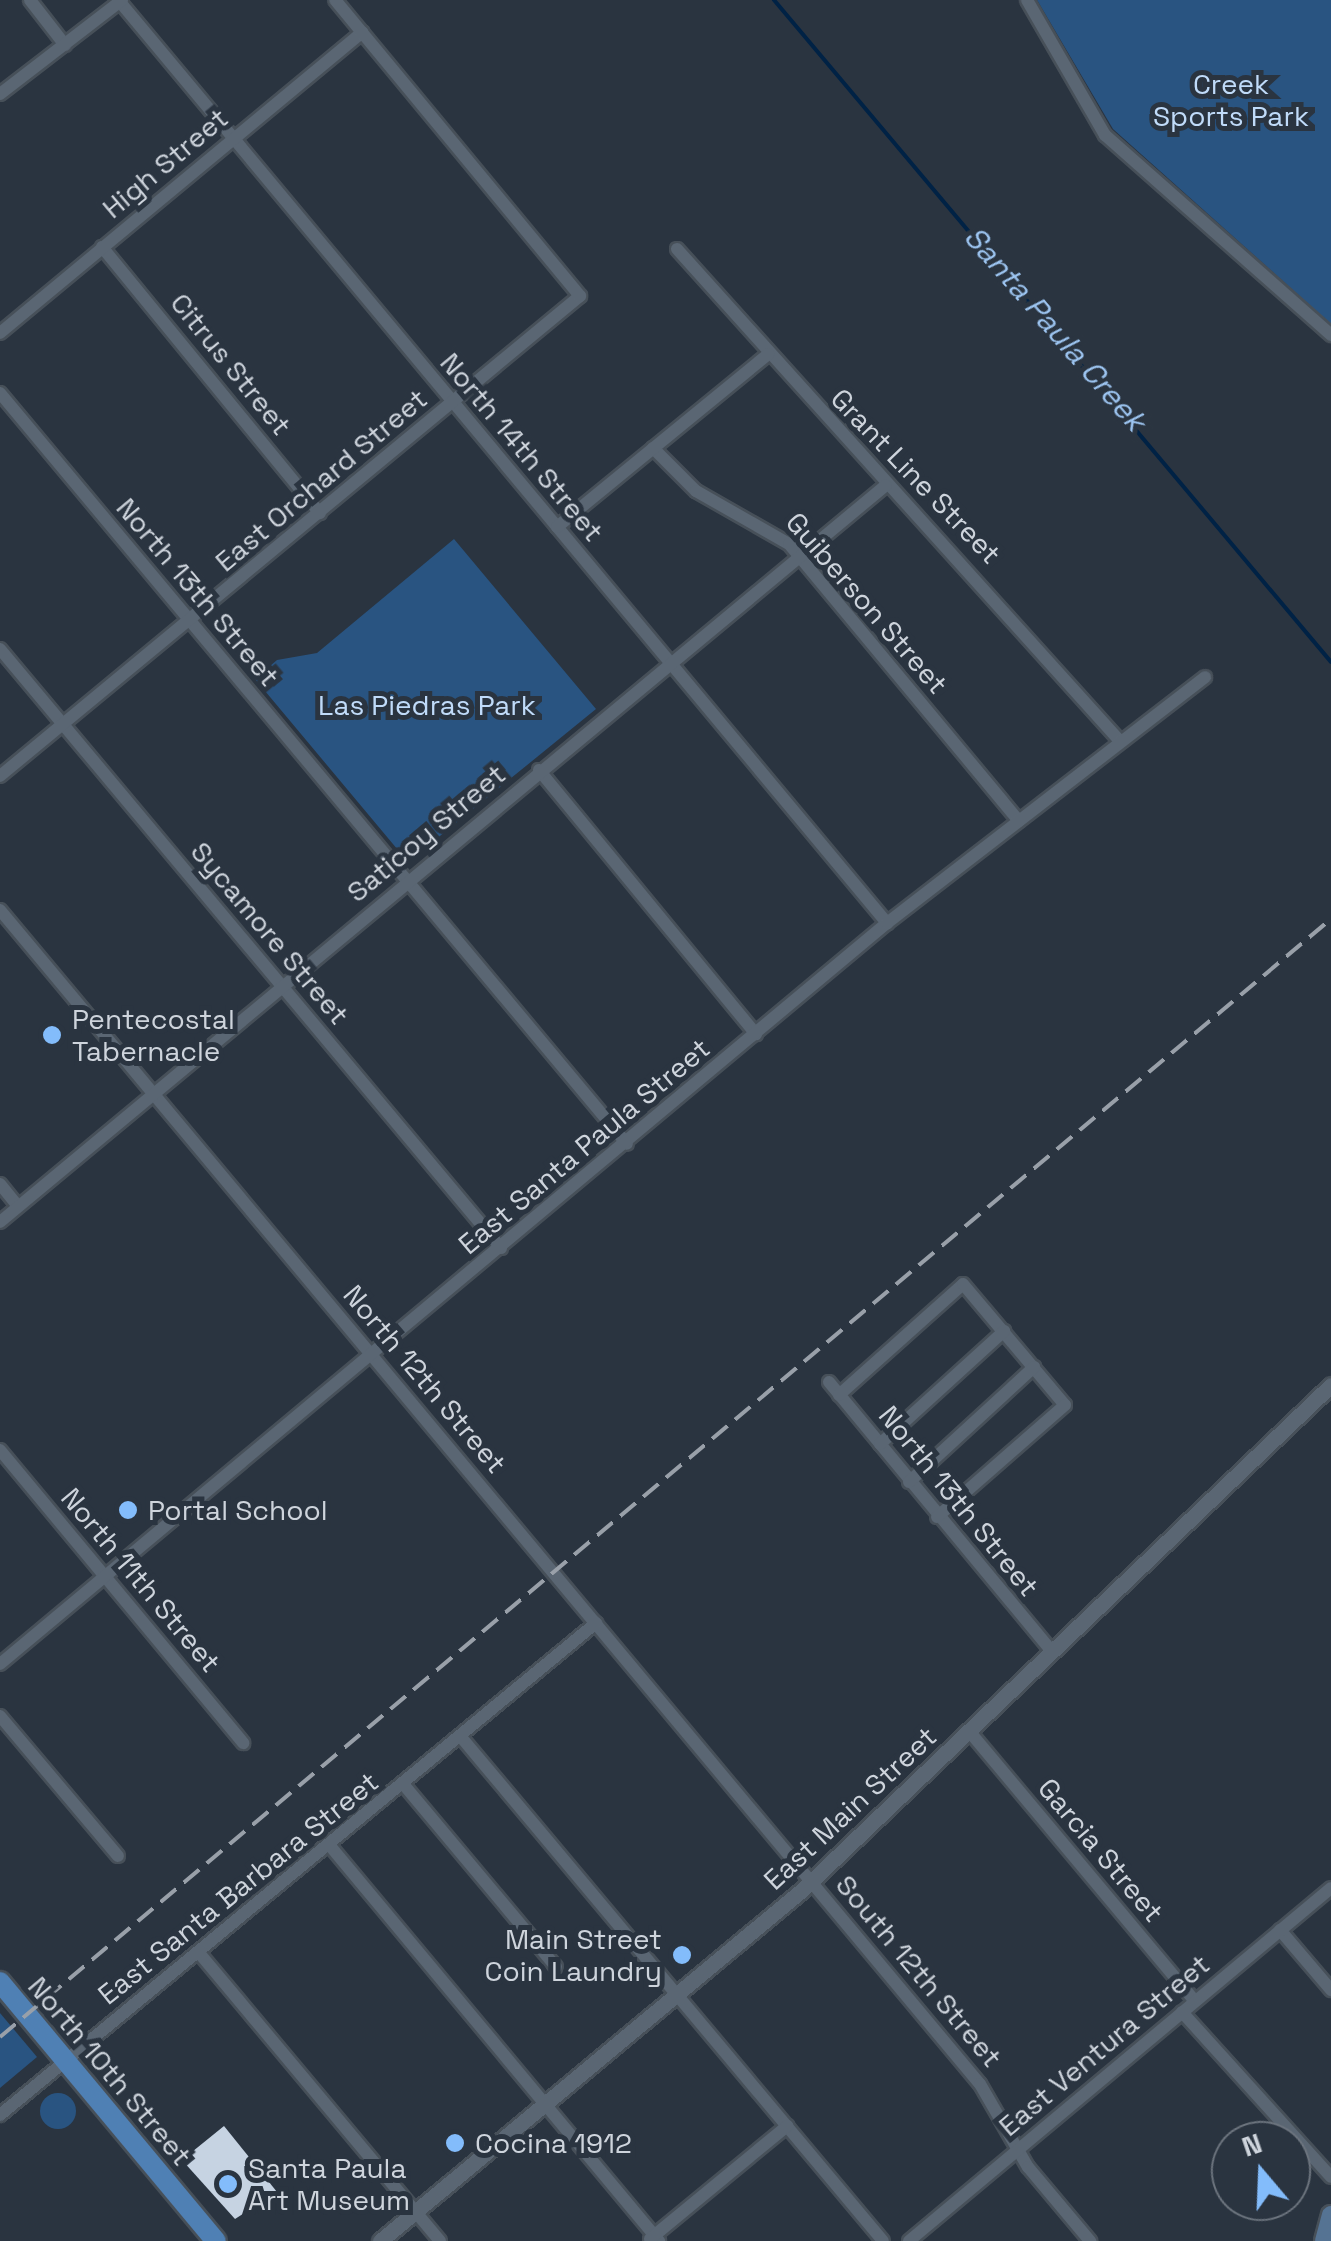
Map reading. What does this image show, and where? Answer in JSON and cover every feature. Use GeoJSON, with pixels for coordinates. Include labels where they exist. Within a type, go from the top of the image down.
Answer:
{"type":"FeatureCollection","features":[{"type":"Feature","properties":{"kind":"main road","name":"North 10th Street"},"geometry":{"type":"LineString","coordinates":[[0,1982],[216,2241]]}},
{"type":"Feature","properties":{"kind":"main road"},"geometry":{"type":"LineString","coordinates":[[1324,2241],[1331,2215]]}},
{"type":"Feature","properties":{"kind":"street"},"geometry":{"type":"LineString","coordinates":[[30,0],[65,45]]}},
{"type":"Feature","properties":{"kind":"street"},"geometry":{"type":"LineString","coordinates":[[335,0],[362,32]]}},
{"type":"Feature","properties":{"kind":"street"},"geometry":{"type":"LineString","coordinates":[[1027,0],[1104,135],[1331,335]]}},
{"type":"Feature","properties":{"kind":"street"},"geometry":{"type":"LineString","coordinates":[[0,94],[121,1]]}},
{"type":"Feature","properties":{"kind":"street","name":"North 14th Street"},"geometry":{"type":"LineString","coordinates":[[121,1],[232,140],[887,923]]}},
{"type":"Feature","properties":{"kind":"street","name":"High Street"},"geometry":{"type":"LineString","coordinates":[[0,333],[362,32]]}},
{"type":"Feature","properties":{"kind":"street","name":"East Orchard Street"},"geometry":{"type":"LineString","coordinates":[[0,776],[580,296],[362,32]]}},
{"type":"Feature","properties":{"kind":"street","name":"Citrus Street"},"geometry":{"type":"LineString","coordinates":[[102,247],[320,513]]}},
{"type":"Feature","properties":{"kind":"street","name":"Grant Line Street"},"geometry":{"type":"LineString","coordinates":[[677,248],[886,486],[1118,738]]}},
{"type":"Feature","properties":{"kind":"street"},"geometry":{"type":"LineString","coordinates":[[557,528],[768,354]]}},
{"type":"Feature","properties":{"kind":"street","name":"North 13th Street"},"geometry":{"type":"LineString","coordinates":[[0,392],[627,1144]]}},
{"type":"Feature","properties":{"kind":"street","name":"Guiberson Street"},"geometry":{"type":"LineString","coordinates":[[652,448],[696,491],[771,526],[1019,821]]}},
{"type":"Feature","properties":{"kind":"street","name":"Saticoy Street"},"geometry":{"type":"LineString","coordinates":[[0,1222],[539,770],[886,486]]}},
{"type":"Feature","properties":{"kind":"street","name":"Sycamore Street"},"geometry":{"type":"LineString","coordinates":[[0,650],[502,1248]]}},
{"type":"Feature","properties":{"kind":"street","name":"East Santa Paula Street"},"geometry":{"type":"LineString","coordinates":[[0,1664],[887,923],[1118,738],[1134,739],[1205,677]]}},
{"type":"Feature","properties":{"kind":"street"},"geometry":{"type":"LineString","coordinates":[[539,770],[756,1034]]}},
{"type":"Feature","properties":{"kind":"street","name":"North 12th Street"},"geometry":{"type":"LineString","coordinates":[[0,910],[811,1880]]}},
{"type":"Feature","properties":{"kind":"street"},"geometry":{"type":"LineString","coordinates":[[0,1184],[18,1206]]}},
{"type":"Feature","properties":{"kind":"street"},"geometry":{"type":"LineString","coordinates":[[839,1395],[963,1284],[1065,1405],[937,1518]]}},
{"type":"Feature","properties":{"kind":"street"},"geometry":{"type":"LineString","coordinates":[[880,1444],[1004,1331]]}},
{"type":"Feature","properties":{"kind":"street"},"geometry":{"type":"LineString","coordinates":[[909,1482],[1034,1367]]}},
{"type":"Feature","properties":{"kind":"street","name":"North 13th Street"},"geometry":{"type":"LineString","coordinates":[[829,1382],[937,1518],[1052,1652]]}},
{"type":"Feature","properties":{"kind":"street","name":"East Main Street"},"geometry":{"type":"LineString","coordinates":[[380,2241],[811,1880],[1331,1386]]}},
{"type":"Feature","properties":{"kind":"street","name":"North 11th Street"},"geometry":{"type":"LineString","coordinates":[[0,1450],[242,1743]]}},
{"type":"Feature","properties":{"kind":"street","name":"East Santa Barbara Street"},"geometry":{"type":"LineString","coordinates":[[0,2115],[332,1846],[596,1623]]}},
{"type":"Feature","properties":{"kind":"street"},"geometry":{"type":"LineString","coordinates":[[0,1716],[118,1856]]}},
{"type":"Feature","properties":{"kind":"street","name":"Garcia Street"},"geometry":{"type":"LineString","coordinates":[[969,1731],[1195,2002]]}},
{"type":"Feature","properties":{"kind":"street"},"geometry":{"type":"LineString","coordinates":[[462,1737],[883,2241]]}},
{"type":"Feature","properties":{"kind":"street"},"geometry":{"type":"LineString","coordinates":[[404,1785],[556,1967]]}},
{"type":"Feature","properties":{"kind":"street"},"geometry":{"type":"LineString","coordinates":[[332,1846],[654,2239],[786,2126]]}},
{"type":"Feature","properties":{"kind":"street","name":"South 12th Street"},"geometry":{"type":"LineString","coordinates":[[811,1880],[992,2099],[1017,2150],[1090,2241]]}},
{"type":"Feature","properties":{"kind":"street","name":"East Ventura Street"},"geometry":{"type":"LineString","coordinates":[[909,2241],[1331,1888]]}},
{"type":"Feature","properties":{"kind":"street"},"geometry":{"type":"LineString","coordinates":[[1280,1930],[1331,1990]]}},
{"type":"Feature","properties":{"kind":"street"},"geometry":{"type":"LineString","coordinates":[[200,1954],[440,2241]]}},
{"type":"Feature","properties":{"kind":"street"},"geometry":{"type":"LineString","coordinates":[[1182,2012],[1331,2177]]}},
{"type":"Feature","properties":{"kind":"green space","name":"Creek Sports Park"},"geometry":{"type":"Polygon","coordinates":[[[1037,0],[1331,0],[1331,324],[1113,129],[1037,0]]]}},
{"type":"Feature","properties":{"kind":"green space","name":"Las Piedras Park"},"geometry":{"type":"Polygon","coordinates":[[[454,539],[596,709],[408,862],[255,679],[277,660],[317,653],[454,539]]]}},
{"type":"Feature","properties":{"kind":"green space"},"geometry":{"type":"Polygon","coordinates":[[[0,2013],[37,2057],[0,2088],[0,2013]]]}},
{"type":"Feature","properties":{"kind":"green space"},"geometry":{"type":"Polygon","coordinates":[[[58,2093],[71,2098],[76,2111],[71,2124],[58,2129],[45,2124],[40,2111],[45,2098],[58,2093]]]}},
{"type":"Feature","properties":{"kind":"building"},"geometry":{"type":"Polygon","coordinates":[[[224,2126],[277,2192],[235,2219],[182,2160],[224,2126]]]}},
{"type":"Feature","properties":{"kind":"waterway","name":"Santa Paula Creek"},"geometry":{"type":"LineString","coordinates":[[774,0],[1331,662]]}},
{"type":"Feature","properties":{"kind":"railway"},"geometry":{"type":"LineString","coordinates":[[0,2037],[1331,919]]}},
{"type":"Feature","properties":{"kind":"place","name":"Pentecostal Tabernacle"},"geometry":{"type":"Point","coordinates":[52,1035]}},
{"type":"Feature","properties":{"kind":"place","name":"Portal School"},"geometry":{"type":"Point","coordinates":[128,1510]}},
{"type":"Feature","properties":{"kind":"place","name":"Main Street Coin Laundry"},"geometry":{"type":"Point","coordinates":[682,1955]}},
{"type":"Feature","properties":{"kind":"place","name":"Cocina 1912"},"geometry":{"type":"Point","coordinates":[455,2143]}},
{"type":"Feature","properties":{"kind":"place","name":"Santa Paula Art Museum"},"geometry":{"type":"Point","coordinates":[228,2184]}}]}
